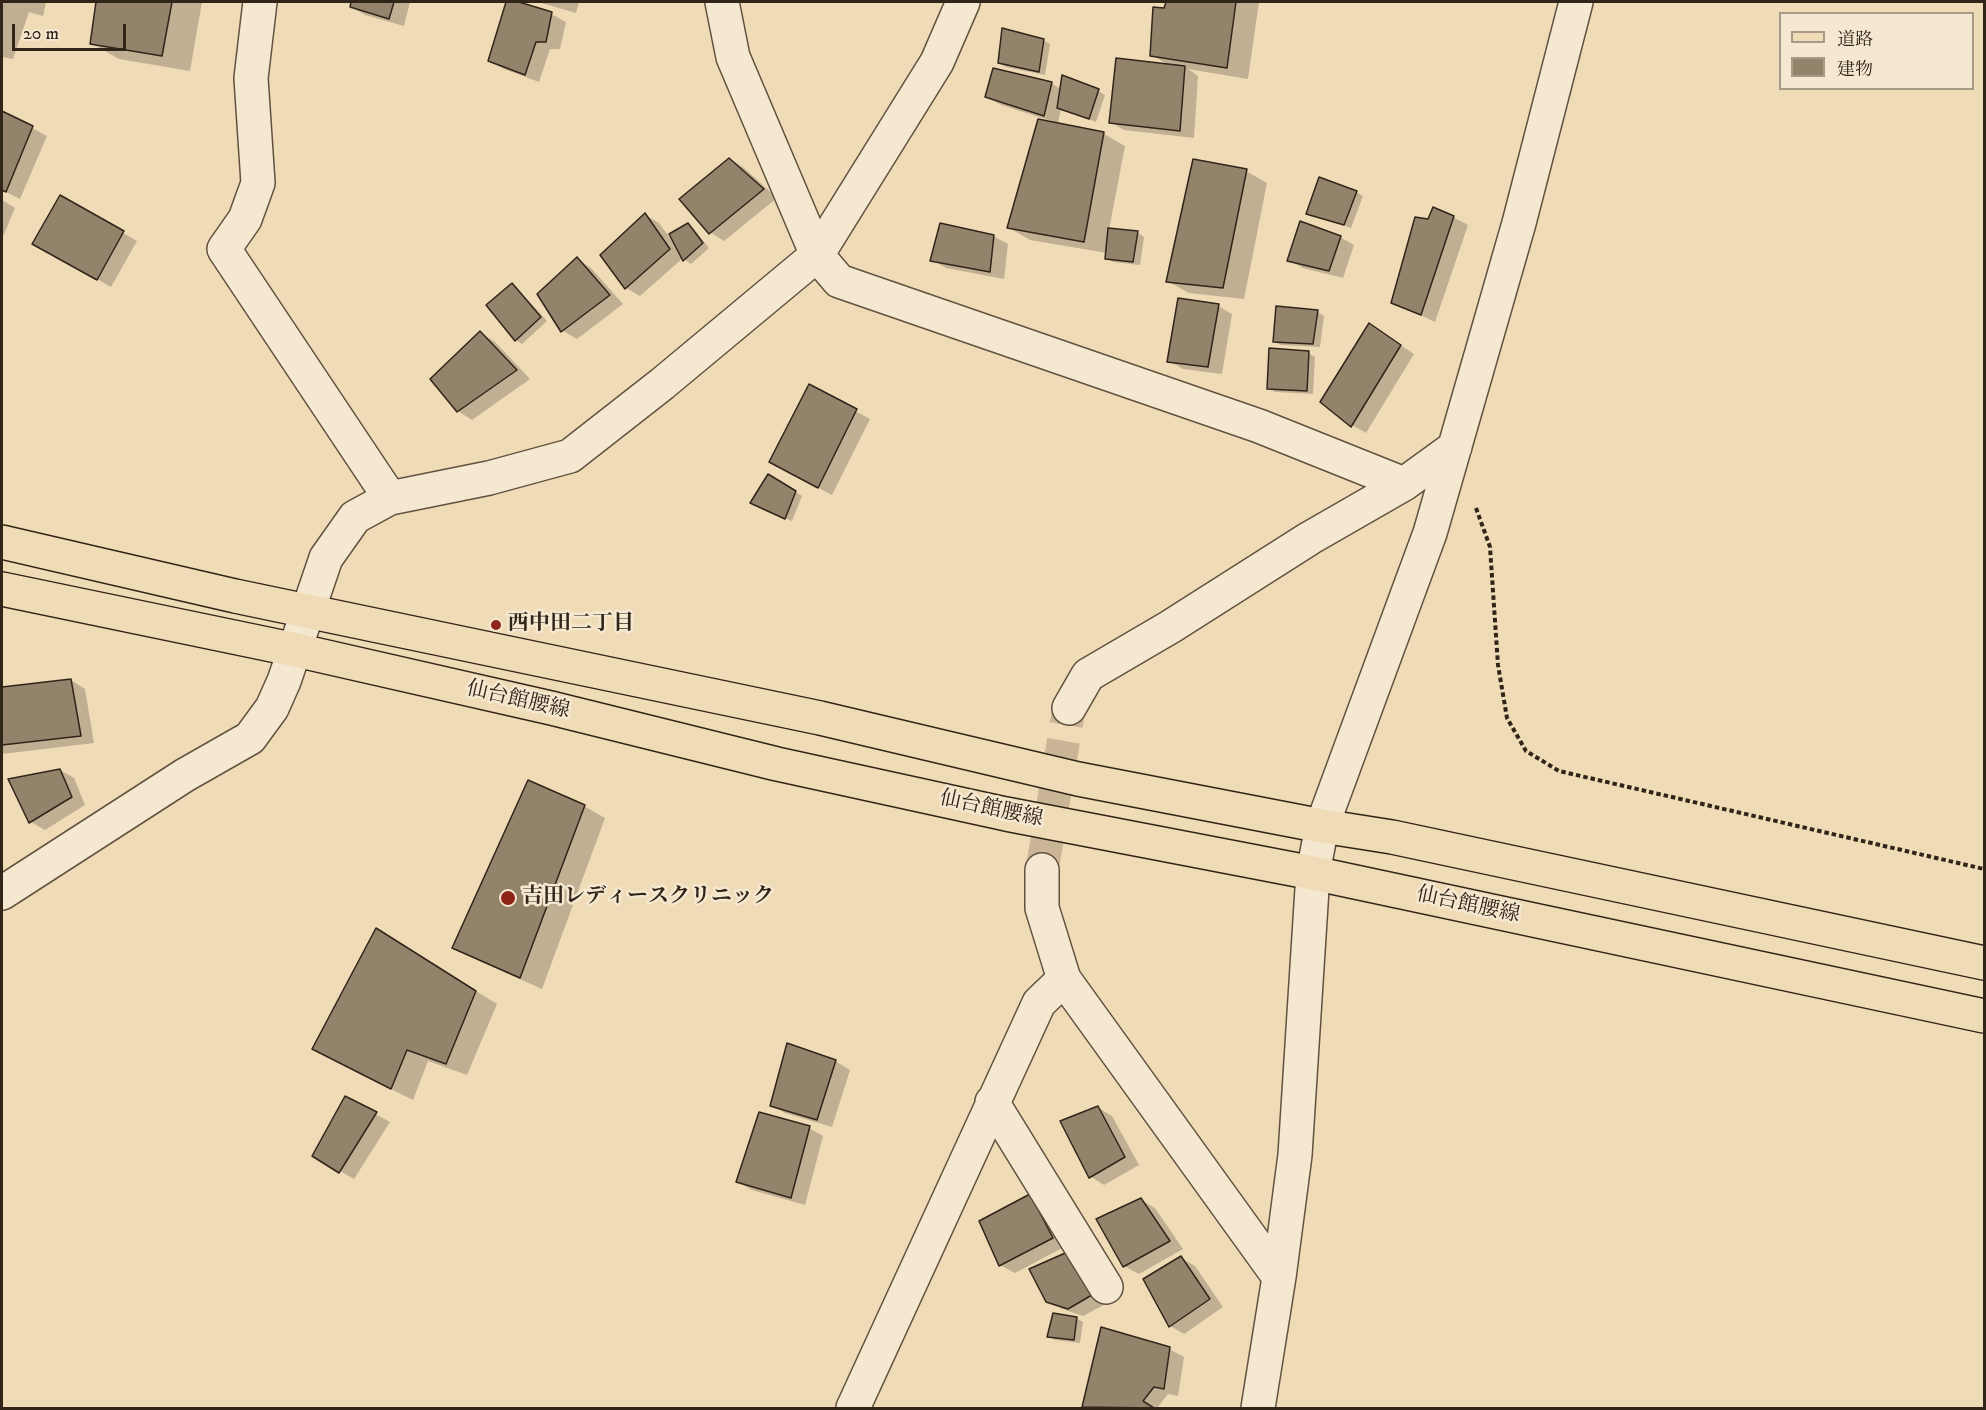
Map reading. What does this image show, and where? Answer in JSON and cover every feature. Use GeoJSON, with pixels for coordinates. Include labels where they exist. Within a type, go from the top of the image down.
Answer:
{"type":"FeatureCollection","features":[{"type":"Feature","properties":{"kind":"main road"},"geometry":{"type":"LineString","coordinates":[[2,542],[308,611],[808,715],[1078,779],[1322,826],[1392,837],[1984,963]]}},
{"type":"Feature","properties":{"kind":"main road","name":"仙台館腰線"},"geometry":{"type":"LineString","coordinates":[[2,588],[296,650],[551,708],[788,767],[1006,814],[1313,873],[1984,1016]]}},
{"type":"Feature","properties":{"kind":"street"},"geometry":{"type":"LineString","coordinates":[[260,2],[251,78],[258,183],[245,219],[224,249],[390,498]]}},
{"type":"Feature","properties":{"kind":"street"},"geometry":{"type":"LineString","coordinates":[[722,2],[733,57],[817,255],[839,281],[1259,426],[1404,484]]}},
{"type":"Feature","properties":{"kind":"street"},"geometry":{"type":"LineString","coordinates":[[2,893],[185,775],[250,738],[273,708],[296,650],[326,558],[355,517],[390,498],[489,478],[570,456],[662,384],[817,255],[937,62],[963,2]]}},
{"type":"Feature","properties":{"kind":"street"},"geometry":{"type":"LineString","coordinates":[[1258,1408],[1280,1276],[1295,1155],[1313,873],[1322,826],[1430,533],[1519,223],[1576,2]]}},
{"type":"Feature","properties":{"kind":"street"},"geometry":{"type":"LineString","coordinates":[[1069,708],[1088,675],[1170,627],[1310,538],[1404,484],[1455,447]]}},
{"type":"Feature","properties":{"kind":"street"},"geometry":{"type":"LineString","coordinates":[[1042,870],[1042,908],[1064,979],[1280,1276]]}},
{"type":"Feature","properties":{"kind":"street"},"geometry":{"type":"LineString","coordinates":[[853,1408],[1039,1003],[1064,979]]}},
{"type":"Feature","properties":{"kind":"street"},"geometry":{"type":"LineString","coordinates":[[992,1102],[1106,1287]]}},
{"type":"Feature","properties":{"kind":"path"},"geometry":{"type":"LineString","coordinates":[[1474,502],[1490,547],[1498,665],[1507,718],[1526,751],[1559,771],[1984,869]]}},
{"type":"Feature","properties":{"kind":"building"},"geometry":{"type":"Polygon","coordinates":[[[96,2],[172,2],[162,56],[90,44],[96,2]]]}},
{"type":"Feature","properties":{"kind":"building"},"geometry":{"type":"Polygon","coordinates":[[[351,2],[394,2],[389,19],[350,7],[351,2]]]}},
{"type":"Feature","properties":{"kind":"building"},"geometry":{"type":"Polygon","coordinates":[[[506,2],[519,2],[552,12],[546,42],[536,42],[525,75],[488,61],[506,2]]]}},
{"type":"Feature","properties":{"kind":"building"},"geometry":{"type":"Polygon","coordinates":[[[1166,2],[1236,2],[1227,68],[1150,56],[1153,7],[1164,8],[1166,2]]]}},
{"type":"Feature","properties":{"kind":"building"},"geometry":{"type":"Polygon","coordinates":[[[1002,28],[1044,39],[1039,72],[998,63],[1002,28]]]}},
{"type":"Feature","properties":{"kind":"building"},"geometry":{"type":"Polygon","coordinates":[[[1116,58],[1185,66],[1180,131],[1109,123],[1116,58]]]}},
{"type":"Feature","properties":{"kind":"building"},"geometry":{"type":"Polygon","coordinates":[[[993,68],[1052,82],[1044,116],[985,97],[993,68]]]}},
{"type":"Feature","properties":{"kind":"building"},"geometry":{"type":"Polygon","coordinates":[[[1062,75],[1099,89],[1089,119],[1057,108],[1062,75]]]}},
{"type":"Feature","properties":{"kind":"building"},"geometry":{"type":"Polygon","coordinates":[[[2,111],[33,126],[6,192],[2,190],[2,111]]]}},
{"type":"Feature","properties":{"kind":"building"},"geometry":{"type":"Polygon","coordinates":[[[1038,119],[1104,132],[1084,242],[1007,228],[1038,119]]]}},
{"type":"Feature","properties":{"kind":"building"},"geometry":{"type":"Polygon","coordinates":[[[729,158],[764,189],[709,234],[679,199],[729,158]]]}},
{"type":"Feature","properties":{"kind":"building"},"geometry":{"type":"Polygon","coordinates":[[[1193,159],[1247,169],[1223,288],[1166,282],[1193,159]]]}},
{"type":"Feature","properties":{"kind":"building"},"geometry":{"type":"Polygon","coordinates":[[[1319,177],[1357,191],[1344,225],[1306,214],[1319,177]]]}},
{"type":"Feature","properties":{"kind":"building"},"geometry":{"type":"Polygon","coordinates":[[[60,195],[124,231],[97,280],[32,244],[60,195]]]}},
{"type":"Feature","properties":{"kind":"building"},"geometry":{"type":"Polygon","coordinates":[[[1433,207],[1454,216],[1421,315],[1391,303],[1415,217],[1428,219],[1433,207]]]}},
{"type":"Feature","properties":{"kind":"building"},"geometry":{"type":"Polygon","coordinates":[[[645,213],[670,249],[625,289],[600,255],[645,213]]]}},
{"type":"Feature","properties":{"kind":"building"},"geometry":{"type":"Polygon","coordinates":[[[1300,221],[1341,236],[1329,271],[1287,261],[1300,221]]]}},
{"type":"Feature","properties":{"kind":"building"},"geometry":{"type":"Polygon","coordinates":[[[688,223],[703,243],[683,261],[669,234],[688,223]]]}},
{"type":"Feature","properties":{"kind":"building"},"geometry":{"type":"Polygon","coordinates":[[[940,223],[994,235],[990,272],[930,261],[940,223]]]}},
{"type":"Feature","properties":{"kind":"building"},"geometry":{"type":"Polygon","coordinates":[[[1108,228],[1138,231],[1133,262],[1105,259],[1108,228]]]}},
{"type":"Feature","properties":{"kind":"building"},"geometry":{"type":"Polygon","coordinates":[[[577,257],[610,295],[561,332],[537,294],[577,257]]]}},
{"type":"Feature","properties":{"kind":"building"},"geometry":{"type":"Polygon","coordinates":[[[512,283],[541,317],[515,341],[486,305],[512,283]]]}},
{"type":"Feature","properties":{"kind":"building"},"geometry":{"type":"Polygon","coordinates":[[[1178,298],[1219,304],[1208,367],[1167,362],[1178,298]]]}},
{"type":"Feature","properties":{"kind":"building"},"geometry":{"type":"Polygon","coordinates":[[[1276,306],[1318,310],[1313,344],[1273,342],[1276,306]]]}},
{"type":"Feature","properties":{"kind":"building"},"geometry":{"type":"Polygon","coordinates":[[[1369,323],[1401,345],[1351,427],[1320,402],[1369,323]]]}},
{"type":"Feature","properties":{"kind":"building"},"geometry":{"type":"Polygon","coordinates":[[[480,331],[517,370],[457,412],[430,379],[480,331]]]}},
{"type":"Feature","properties":{"kind":"building"},"geometry":{"type":"Polygon","coordinates":[[[1269,348],[1309,351],[1307,391],[1267,389],[1269,348]]]}},
{"type":"Feature","properties":{"kind":"building"},"geometry":{"type":"Polygon","coordinates":[[[809,384],[857,409],[818,488],[769,462],[809,384]]]}},
{"type":"Feature","properties":{"kind":"building"},"geometry":{"type":"Polygon","coordinates":[[[768,474],[796,491],[785,519],[750,503],[768,474]]]}},
{"type":"Feature","properties":{"kind":"building"},"geometry":{"type":"Polygon","coordinates":[[[71,679],[81,736],[2,745],[2,687],[71,679]]]}},
{"type":"Feature","properties":{"kind":"building"},"geometry":{"type":"Polygon","coordinates":[[[60,769],[72,797],[29,823],[8,779],[60,769]]]}},
{"type":"Feature","properties":{"kind":"building"},"geometry":{"type":"Polygon","coordinates":[[[528,780],[585,805],[520,978],[452,948],[528,780]]]}},
{"type":"Feature","properties":{"kind":"building"},"geometry":{"type":"Polygon","coordinates":[[[376,928],[476,991],[446,1064],[407,1050],[391,1089],[312,1049],[376,928]]]}},
{"type":"Feature","properties":{"kind":"building"},"geometry":{"type":"Polygon","coordinates":[[[787,1043],[836,1060],[817,1120],[770,1106],[787,1043]]]}},
{"type":"Feature","properties":{"kind":"building"},"geometry":{"type":"Polygon","coordinates":[[[345,1096],[377,1112],[339,1173],[312,1156],[345,1096]]]}},
{"type":"Feature","properties":{"kind":"building"},"geometry":{"type":"Polygon","coordinates":[[[1098,1106],[1125,1157],[1089,1178],[1060,1121],[1098,1106]]]}},
{"type":"Feature","properties":{"kind":"building"},"geometry":{"type":"Polygon","coordinates":[[[759,1112],[810,1126],[791,1198],[736,1182],[759,1112]]]}},
{"type":"Feature","properties":{"kind":"building"},"geometry":{"type":"Polygon","coordinates":[[[1030,1194],[1053,1238],[999,1266],[979,1221],[1030,1194]]]}},
{"type":"Feature","properties":{"kind":"building"},"geometry":{"type":"Polygon","coordinates":[[[1141,1198],[1170,1241],[1123,1267],[1096,1219],[1141,1198]]]}},
{"type":"Feature","properties":{"kind":"building"},"geometry":{"type":"Polygon","coordinates":[[[1072,1250],[1097,1292],[1068,1309],[1046,1302],[1029,1269],[1072,1250]]]}},
{"type":"Feature","properties":{"kind":"building"},"geometry":{"type":"Polygon","coordinates":[[[1181,1256],[1210,1299],[1169,1327],[1143,1279],[1181,1256]]]}},
{"type":"Feature","properties":{"kind":"building"},"geometry":{"type":"Polygon","coordinates":[[[1053,1313],[1077,1317],[1074,1340],[1047,1337],[1053,1313]]]}},
{"type":"Feature","properties":{"kind":"building"},"geometry":{"type":"Polygon","coordinates":[[[1101,1327],[1170,1347],[1164,1389],[1154,1387],[1143,1401],[1154,1408],[1082,1407],[1101,1327]]]}},
{"type":"Feature","properties":{"kind":"tunnel"},"geometry":{"type":"LineString","coordinates":[[1042,870],[1069,708]]}},
{"type":"Feature","properties":{"kind":"place","name":"西中田二丁目"},"geometry":{"type":"Point","coordinates":[496,625]}},
{"type":"Feature","properties":{"kind":"place","name":"吉田レディースクリニック"},"geometry":{"type":"Point","coordinates":[508,898]}}]}
